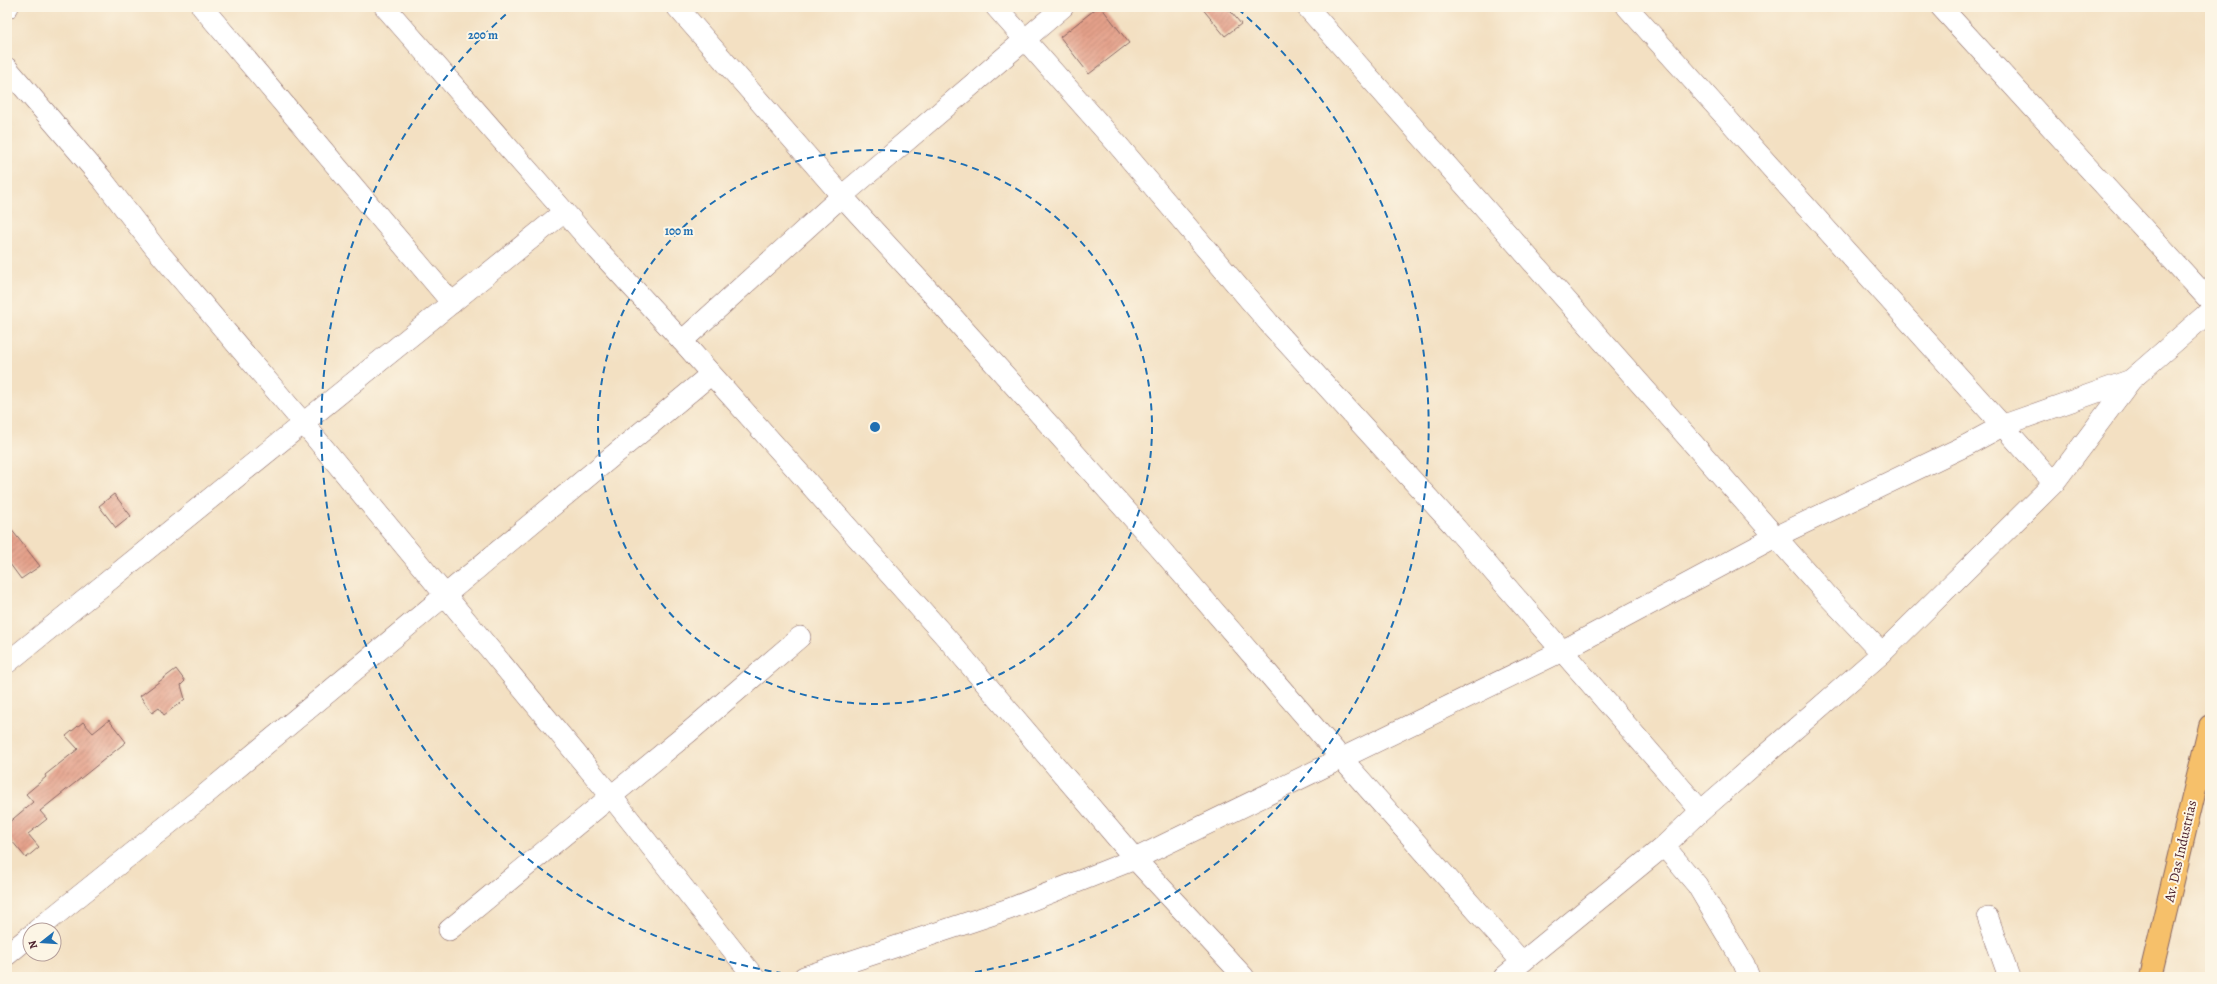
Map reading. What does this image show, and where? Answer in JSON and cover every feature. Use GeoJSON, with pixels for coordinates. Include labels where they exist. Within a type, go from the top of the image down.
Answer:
{"type":"FeatureCollection","features":[{"type":"Feature","properties":{"kind":"main road","name":"Av. Das Industrias"},"geometry":{"type":"LineString","coordinates":[[2150,977],[2210,726]]}},
{"type":"Feature","properties":{"kind":"street"},"geometry":{"type":"LineString","coordinates":[[202,7],[452,303]]}},
{"type":"Feature","properties":{"kind":"street"},"geometry":{"type":"LineString","coordinates":[[385,7],[564,212],[682,341],[710,375],[950,642],[1135,859],[1244,977]]}},
{"type":"Feature","properties":{"kind":"street"},"geometry":{"type":"LineString","coordinates":[[677,7],[842,196],[932,294],[1152,540],[1342,759],[1521,961]]}},
{"type":"Feature","properties":{"kind":"street"},"geometry":{"type":"LineString","coordinates":[[996,7],[1269,323],[1442,513],[1701,811]]}},
{"type":"Feature","properties":{"kind":"street"},"geometry":{"type":"LineString","coordinates":[[682,341],[842,196],[1063,7]]}},
{"type":"Feature","properties":{"kind":"street"},"geometry":{"type":"LineString","coordinates":[[1306,7],[1777,536],[1827,595],[1882,653]]}},
{"type":"Feature","properties":{"kind":"street"},"geometry":{"type":"LineString","coordinates":[[1627,7],[1863,272],[2004,425],[2054,484]]}},
{"type":"Feature","properties":{"kind":"street"},"geometry":{"type":"LineString","coordinates":[[1941,7],[2210,301]]}},
{"type":"Feature","properties":{"kind":"street"},"geometry":{"type":"LineString","coordinates":[[7,68],[102,179],[156,249],[304,424],[611,796],[754,977]]}},
{"type":"Feature","properties":{"kind":"street"},"geometry":{"type":"LineString","coordinates":[[7,663],[564,212]]}},
{"type":"Feature","properties":{"kind":"street"},"geometry":{"type":"LineString","coordinates":[[1504,977],[1521,961],[1664,846],[1701,811],[1882,653],[2054,484],[2131,380],[2210,311]]}},
{"type":"Feature","properties":{"kind":"street"},"geometry":{"type":"LineString","coordinates":[[48,922],[710,375]]}},
{"type":"Feature","properties":{"kind":"street"},"geometry":{"type":"LineString","coordinates":[[804,977],[1009,909],[1135,859],[1562,651],[1777,536],[1967,445],[2004,425],[2131,380]]}},
{"type":"Feature","properties":{"kind":"street"},"geometry":{"type":"LineString","coordinates":[[449,930],[689,732],[800,637]]}},
{"type":"Feature","properties":{"kind":"street"},"geometry":{"type":"LineString","coordinates":[[1664,846],[1696,885],[1734,946],[1749,977]]}},
{"type":"Feature","properties":{"kind":"street"},"geometry":{"type":"LineString","coordinates":[[1988,918],[2009,977]]}},
{"type":"Feature","properties":{"kind":"street"},"geometry":{"type":"LineString","coordinates":[[7,956],[22,943]]}},
{"type":"Feature","properties":{"kind":"building"},"geometry":{"type":"Polygon","coordinates":[[[1098,7],[1101,7],[1129,43],[1089,74],[1060,37],[1098,7]]]}},
{"type":"Feature","properties":{"kind":"building"},"geometry":{"type":"Polygon","coordinates":[[[1201,7],[1227,7],[1241,24],[1225,36],[1201,7]]]}},
{"type":"Feature","properties":{"kind":"building"},"geometry":{"type":"Polygon","coordinates":[[[114,494],[131,516],[116,528],[99,506],[114,494]]]}},
{"type":"Feature","properties":{"kind":"building"},"geometry":{"type":"Polygon","coordinates":[[[7,524],[40,566],[21,579],[7,560],[7,524]]]}},
{"type":"Feature","properties":{"kind":"building"},"geometry":{"type":"Polygon","coordinates":[[[176,669],[185,681],[181,685],[185,699],[164,715],[159,708],[152,713],[140,696],[176,669]]]}},
{"type":"Feature","properties":{"kind":"building"},"geometry":{"type":"Polygon","coordinates":[[[109,720],[126,742],[40,811],[47,819],[28,834],[39,847],[26,858],[7,835],[7,824],[33,802],[26,794],[46,777],[45,775],[78,749],[66,736],[83,722],[93,733],[109,720]]]}}]}
